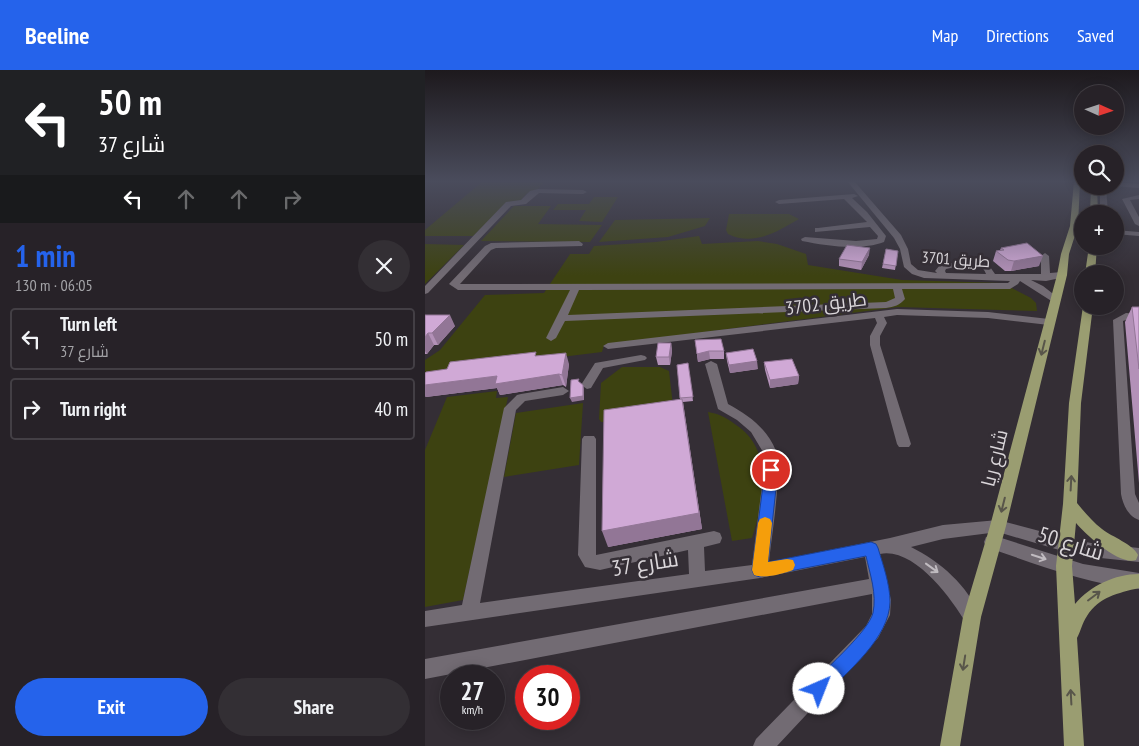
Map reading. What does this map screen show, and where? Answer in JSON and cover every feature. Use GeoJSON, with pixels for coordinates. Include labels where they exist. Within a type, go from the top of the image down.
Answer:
{"type":"FeatureCollection","features":[{"type":"Feature","properties":{"kind":"main road","name":"شارع ريا"},"geometry":{"type":"LineString","coordinates":[[950,746],[971,617],[998,526],[1056,300],[1065,254],[1074,226],[1075,213]]}},
{"type":"Feature","properties":{"kind":"main road"},"geometry":{"type":"LineString","coordinates":[[1074,746],[1064,566],[1070,504],[1075,403],[1087,315]]}},
{"type":"Feature","properties":{"kind":"main road"},"geometry":{"type":"LineString","coordinates":[[1070,504],[1087,526],[1106,542],[1134,555]]}},
{"type":"Feature","properties":{"kind":"main road"},"geometry":{"type":"LineString","coordinates":[[1068,654],[1074,620],[1092,596],[1105,588],[1121,583],[1138,581]]}},
{"type":"Feature","properties":{"kind":"street"},"geometry":{"type":"LineString","coordinates":[[425,291],[501,213]]}},
{"type":"Feature","properties":{"kind":"street"},"geometry":{"type":"LineString","coordinates":[[805,239],[874,243],[882,238],[873,224],[862,213]]}},
{"type":"Feature","properties":{"kind":"street","name":"طريق 3701"},"geometry":{"type":"LineString","coordinates":[[877,213],[898,237],[904,249],[908,268],[919,274],[1017,278],[1046,278],[1062,275]]}},
{"type":"Feature","properties":{"kind":"street"},"geometry":{"type":"LineString","coordinates":[[1133,213],[1139,224]]}},
{"type":"Feature","properties":{"kind":"street"},"geometry":{"type":"LineString","coordinates":[[818,230],[873,224]]}},
{"type":"Feature","properties":{"kind":"street"},"geometry":{"type":"LineString","coordinates":[[1124,233],[1139,234]]}},
{"type":"Feature","properties":{"kind":"street"},"geometry":{"type":"LineString","coordinates":[[579,244],[493,245],[453,284],[459,287],[575,289],[664,286],[1011,286],[1017,278]]}},
{"type":"Feature","properties":{"kind":"street"},"geometry":{"type":"LineString","coordinates":[[1045,256],[1046,278]]}},
{"type":"Feature","properties":{"kind":"street"},"geometry":{"type":"LineString","coordinates":[[943,275],[940,270],[943,267],[975,262],[987,267],[991,272],[991,277]]}},
{"type":"Feature","properties":{"kind":"street","name":"طريق 3701"},"geometry":{"type":"LineString","coordinates":[[1017,278],[1039,288],[1056,300]]}},
{"type":"Feature","properties":{"kind":"street"},"geometry":{"type":"LineString","coordinates":[[561,318],[886,305],[896,303],[900,299],[897,287]]}},
{"type":"Feature","properties":{"kind":"street"},"geometry":{"type":"LineString","coordinates":[[551,338],[575,289]]}},
{"type":"Feature","properties":{"kind":"street","name":"طريق 3702"},"geometry":{"type":"LineString","coordinates":[[619,361],[614,346],[878,314],[909,312],[951,313],[1021,317],[1049,322]]}},
{"type":"Feature","properties":{"kind":"street"},"geometry":{"type":"LineString","coordinates":[[878,314],[882,323],[875,336],[875,345],[904,444]]}},
{"type":"Feature","properties":{"kind":"street"},"geometry":{"type":"LineString","coordinates":[[1139,317],[1126,316],[1118,320],[1128,494],[1130,503],[1139,514]]}},
{"type":"Feature","properties":{"kind":"street"},"geometry":{"type":"LineString","coordinates":[[587,385],[597,367],[603,364],[641,358]]}},
{"type":"Feature","properties":{"kind":"street"},"geometry":{"type":"LineString","coordinates":[[711,364],[722,406],[741,417],[756,429],[770,452],[771,470],[760,570]]}},
{"type":"Feature","properties":{"kind":"street"},"geometry":{"type":"LineString","coordinates":[[469,614],[510,408],[521,398],[563,391]]}},
{"type":"Feature","properties":{"kind":"street"},"geometry":{"type":"LineString","coordinates":[[589,438],[587,559],[600,563],[714,538]]}},
{"type":"Feature","properties":{"kind":"street","name":"شارع 37"},"geometry":{"type":"LineString","coordinates":[[425,619],[760,570],[890,545],[943,532],[998,526]]}},
{"type":"Feature","properties":{"kind":"street","name":"شارع 50"},"geometry":{"type":"LineString","coordinates":[[998,526],[1066,545],[1134,555]]}},
{"type":"Feature","properties":{"kind":"street"},"geometry":{"type":"LineString","coordinates":[[696,542],[697,580]]}},
{"type":"Feature","properties":{"kind":"street","name":"شارع 50"},"geometry":{"type":"LineString","coordinates":[[992,542],[1101,576],[1138,581]]}},
{"type":"Feature","properties":{"kind":"street"},"geometry":{"type":"LineString","coordinates":[[890,545],[915,555],[937,571],[957,592],[971,617]]}},
{"type":"Feature","properties":{"kind":"street"},"geometry":{"type":"LineString","coordinates":[[763,746],[872,632],[881,615],[882,600],[871,548]]}},
{"type":"Feature","properties":{"kind":"street"},"geometry":{"type":"LineString","coordinates":[[425,669],[880,586]]}},
{"type":"Feature","properties":{"kind":"green space"},"geometry":{"type":"Polygon","coordinates":[[[446,213],[497,213],[473,236],[425,236],[425,230],[446,213]]]}},
{"type":"Feature","properties":{"kind":"green space"},"geometry":{"type":"Polygon","coordinates":[[[508,213],[546,213],[538,224],[602,225],[590,242],[481,241],[508,213]]]}},
{"type":"Feature","properties":{"kind":"green space"},"geometry":{"type":"Polygon","coordinates":[[[584,213],[608,213],[602,222],[579,221],[584,213]]]}},
{"type":"Feature","properties":{"kind":"green space"},"geometry":{"type":"Polygon","coordinates":[[[729,214],[789,214],[799,219],[765,236],[747,239],[728,234],[726,230],[729,214]]]}},
{"type":"Feature","properties":{"kind":"green space"},"geometry":{"type":"Polygon","coordinates":[[[710,218],[705,226],[668,237],[599,242],[615,220],[710,218]]]}},
{"type":"Feature","properties":{"kind":"green space"},"geometry":{"type":"Polygon","coordinates":[[[699,236],[702,244],[758,241],[777,244],[806,254],[808,265],[902,280],[1002,283],[1031,298],[1036,303],[1037,311],[898,307],[604,345],[602,352],[430,373],[425,379],[425,360],[440,350],[485,295],[544,293],[570,254],[589,254],[594,246],[656,242],[699,236]]]}},
{"type":"Feature","properties":{"kind":"green space"},"geometry":{"type":"Polygon","coordinates":[[[425,244],[464,245],[425,284],[425,244]]]}},
{"type":"Feature","properties":{"kind":"green space"},"geometry":{"type":"Polygon","coordinates":[[[622,367],[660,367],[669,371],[673,406],[609,422],[601,422],[599,419],[601,383],[622,367]]]}},
{"type":"Feature","properties":{"kind":"green space"},"geometry":{"type":"Polygon","coordinates":[[[497,391],[496,398],[508,397],[463,600],[425,607],[425,450],[447,397],[497,391]]]}},
{"type":"Feature","properties":{"kind":"green space"},"geometry":{"type":"Polygon","coordinates":[[[583,403],[579,465],[504,477],[516,413],[583,403]]]}},
{"type":"Feature","properties":{"kind":"green space"},"geometry":{"type":"Polygon","coordinates":[[[708,412],[724,417],[739,427],[750,438],[757,450],[763,479],[760,509],[752,538],[732,541],[708,412]]]}},
{"type":"Feature","properties":{"kind":"building"},"geometry":{"type":"Polygon","coordinates":[[[1027,243],[1043,256],[1014,261],[1008,260],[996,251],[1004,250],[1001,248],[1027,243]]]}},
{"type":"Feature","properties":{"kind":"building"},"geometry":{"type":"Polygon","coordinates":[[[847,245],[870,248],[862,262],[839,259],[847,245]]]}},
{"type":"Feature","properties":{"kind":"building"},"geometry":{"type":"Polygon","coordinates":[[[886,249],[898,251],[896,266],[883,264],[886,249]]]}},
{"type":"Feature","properties":{"kind":"building"},"geometry":{"type":"Polygon","coordinates":[[[1132,307],[1139,307],[1139,369],[1132,307]]]}},
{"type":"Feature","properties":{"kind":"building"},"geometry":{"type":"Polygon","coordinates":[[[425,315],[450,315],[432,333],[428,333],[425,337],[425,315]]]}},
{"type":"Feature","properties":{"kind":"building"},"geometry":{"type":"Polygon","coordinates":[[[721,339],[724,351],[709,351],[697,354],[695,340],[721,339]]]}},
{"type":"Feature","properties":{"kind":"building"},"geometry":{"type":"Polygon","coordinates":[[[658,343],[671,343],[669,357],[656,357],[658,343]]]}},
{"type":"Feature","properties":{"kind":"building"},"geometry":{"type":"Polygon","coordinates":[[[753,349],[757,361],[729,365],[726,353],[753,349]]]}},
{"type":"Feature","properties":{"kind":"building"},"geometry":{"type":"Polygon","coordinates":[[[536,352],[535,356],[566,353],[562,375],[495,384],[497,376],[425,385],[426,372],[447,369],[450,362],[536,352]]]}},
{"type":"Feature","properties":{"kind":"building"},"geometry":{"type":"Polygon","coordinates":[[[792,359],[799,376],[770,380],[764,362],[792,359]]]}},
{"type":"Feature","properties":{"kind":"building"},"geometry":{"type":"Polygon","coordinates":[[[688,363],[693,397],[680,398],[677,365],[688,363]]]}},
{"type":"Feature","properties":{"kind":"building"},"geometry":{"type":"Polygon","coordinates":[[[579,379],[578,381],[583,385],[583,396],[570,398],[571,380],[579,379]]]}},
{"type":"Feature","properties":{"kind":"building"},"geometry":{"type":"Polygon","coordinates":[[[682,399],[699,513],[602,531],[604,410],[682,399]]]}},
{"type":"Feature","properties":{"kind":"slow traffic"},"geometry":{"type":"LineString","coordinates":[[765,523],[760,570],[787,565]]}},
{"type":"Feature","properties":{"kind":"route"},"geometry":{"type":"LineString","coordinates":[[771,470],[760,570],[871,548],[880,586],[882,600],[881,615],[872,632],[819,689]]}}]}
